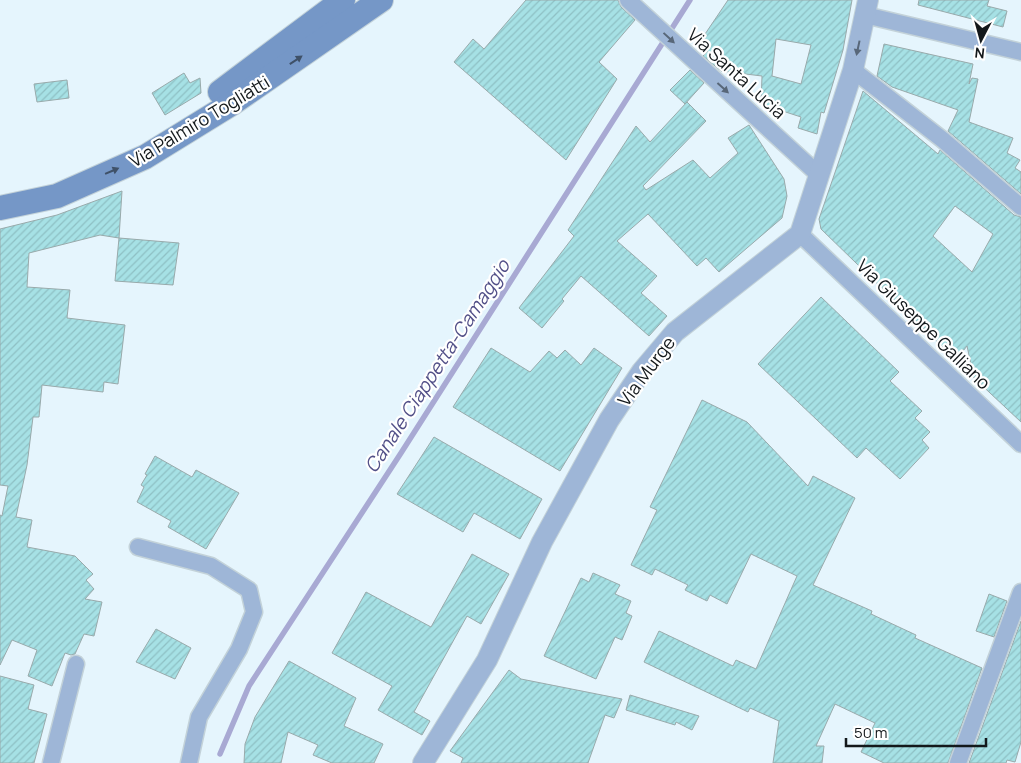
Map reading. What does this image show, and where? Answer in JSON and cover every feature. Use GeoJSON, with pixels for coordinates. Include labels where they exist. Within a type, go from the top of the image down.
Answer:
{"type":"FeatureCollection","features":[{"type":"Feature","properties":{"kind":"main road","name":"Via Palmiro Togliatti"},"geometry":{"type":"LineString","coordinates":[[0,192],[52,181],[140,142],[225,89],[343,0]]}},
{"type":"Feature","properties":{"kind":"main road","name":"Via Palmiro Togliatti"},"geometry":{"type":"LineString","coordinates":[[0,208],[57,196],[145,158],[231,104],[382,0]]}},
{"type":"Feature","properties":{"kind":"street","name":"Via Santa Lucia"},"geometry":{"type":"LineString","coordinates":[[628,0],[819,175]]}},
{"type":"Feature","properties":{"kind":"street"},"geometry":{"type":"LineString","coordinates":[[800,234],[853,70],[866,8],[1021,52]]}},
{"type":"Feature","properties":{"kind":"street"},"geometry":{"type":"LineString","coordinates":[[853,70],[943,140],[1021,207]]}},
{"type":"Feature","properties":{"kind":"street","name":"Via Giuseppe Galliano"},"geometry":{"type":"LineString","coordinates":[[800,234],[1021,444]]}},
{"type":"Feature","properties":{"kind":"street","name":"Via Murge"},"geometry":{"type":"LineString","coordinates":[[423,763],[487,660],[542,542],[609,420],[642,370],[676,332],[800,234]]}},
{"type":"Feature","properties":{"kind":"street"},"geometry":{"type":"LineString","coordinates":[[138,547],[212,566],[249,590],[254,612],[239,649],[199,717],[189,763]]}},
{"type":"Feature","properties":{"kind":"street"},"geometry":{"type":"LineString","coordinates":[[958,763],[1021,592]]}},
{"type":"Feature","properties":{"kind":"street"},"geometry":{"type":"LineString","coordinates":[[51,763],[76,664]]}},
{"type":"Feature","properties":{"kind":"building"},"geometry":{"type":"Polygon","coordinates":[[[526,0],[618,0],[621,7],[635,20],[599,62],[617,79],[566,160],[454,62],[473,39],[484,49],[526,0]]]}},
{"type":"Feature","properties":{"kind":"building"},"geometry":{"type":"Polygon","coordinates":[[[728,0],[852,0],[843,50],[824,113],[821,112],[817,134],[798,128],[801,117],[761,104],[762,76],[721,71],[703,56],[708,51],[699,43],[728,0]],[[776,39],[772,76],[801,84],[811,45],[776,39]]]}},
{"type":"Feature","properties":{"kind":"building"},"geometry":{"type":"Polygon","coordinates":[[[919,0],[989,0],[987,6],[1007,11],[1003,27],[918,5],[919,0]]]}},
{"type":"Feature","properties":{"kind":"building"},"geometry":{"type":"Polygon","coordinates":[[[884,44],[973,64],[969,84],[972,78],[978,79],[969,122],[1013,138],[1007,153],[1020,160],[1015,168],[1021,172],[1021,194],[948,131],[958,110],[892,87],[877,76],[884,44]]]}},
{"type":"Feature","properties":{"kind":"building"},"geometry":{"type":"Polygon","coordinates":[[[690,70],[704,83],[685,104],[670,90],[690,70]]]}},
{"type":"Feature","properties":{"kind":"building"},"geometry":{"type":"Polygon","coordinates":[[[184,73],[190,83],[200,78],[201,93],[165,115],[152,93],[184,73]]]}},
{"type":"Feature","properties":{"kind":"building"},"geometry":{"type":"Polygon","coordinates":[[[67,80],[69,98],[37,102],[34,84],[67,80]]]}},
{"type":"Feature","properties":{"kind":"building"},"geometry":{"type":"Polygon","coordinates":[[[863,91],[938,154],[940,150],[1014,215],[1021,217],[1021,422],[974,378],[967,346],[956,360],[821,229],[819,219],[863,91]],[[955,206],[933,236],[972,272],[993,234],[955,206]]]}},
{"type":"Feature","properties":{"kind":"building"},"geometry":{"type":"Polygon","coordinates":[[[687,102],[706,121],[643,186],[646,190],[693,160],[710,178],[738,153],[728,138],[749,125],[784,179],[787,196],[782,218],[719,272],[706,258],[697,266],[648,214],[617,241],[657,276],[641,293],[667,316],[649,336],[581,276],[542,328],[519,308],[574,236],[568,230],[636,126],[650,142],[687,102]]]}},
{"type":"Feature","properties":{"kind":"building"},"geometry":{"type":"Polygon","coordinates":[[[122,191],[119,238],[100,235],[29,253],[27,287],[70,290],[67,318],[125,325],[118,384],[104,382],[103,392],[42,385],[39,417],[33,417],[27,465],[16,517],[32,520],[27,547],[75,556],[93,574],[86,580],[94,589],[85,599],[102,602],[94,636],[84,634],[75,654],[65,653],[52,686],[28,676],[37,650],[12,640],[0,665],[0,515],[2,516],[8,486],[0,485],[0,229],[57,215],[122,191]]]}},
{"type":"Feature","properties":{"kind":"building"},"geometry":{"type":"Polygon","coordinates":[[[119,238],[179,243],[173,285],[115,281],[119,238]]]}},
{"type":"Feature","properties":{"kind":"building"},"geometry":{"type":"Polygon","coordinates":[[[821,297],[899,372],[890,381],[922,411],[915,418],[930,432],[922,440],[929,448],[900,479],[866,448],[857,458],[758,364],[821,297]]]}},
{"type":"Feature","properties":{"kind":"building"},"geometry":{"type":"Polygon","coordinates":[[[491,348],[530,372],[549,351],[557,358],[565,350],[581,365],[594,348],[622,368],[560,471],[453,407],[491,348]]]}},
{"type":"Feature","properties":{"kind":"building"},"geometry":{"type":"Polygon","coordinates":[[[702,400],[747,422],[808,486],[813,476],[855,498],[813,585],[872,611],[871,614],[916,635],[915,638],[982,668],[948,763],[884,763],[861,752],[875,723],[835,704],[816,746],[824,746],[822,763],[773,763],[779,721],[750,708],[748,712],[644,662],[659,631],[733,666],[736,660],[756,669],[797,576],[751,554],[727,604],[710,595],[707,601],[685,590],[688,585],[655,569],[652,575],[631,565],[657,510],[650,507],[702,400]]]}},
{"type":"Feature","properties":{"kind":"building"},"geometry":{"type":"Polygon","coordinates":[[[434,437],[542,499],[520,539],[474,513],[463,532],[397,494],[434,437]]]}},
{"type":"Feature","properties":{"kind":"building"},"geometry":{"type":"Polygon","coordinates":[[[155,456],[192,477],[196,470],[239,493],[206,549],[168,527],[171,521],[137,502],[144,487],[141,485],[147,475],[145,474],[155,456]]]}},
{"type":"Feature","properties":{"kind":"building"},"geometry":{"type":"Polygon","coordinates":[[[472,554],[509,574],[481,624],[467,616],[414,712],[430,721],[422,735],[378,710],[392,686],[332,653],[366,592],[431,627],[472,554]]]}},
{"type":"Feature","properties":{"kind":"building"},"geometry":{"type":"Polygon","coordinates":[[[593,573],[620,585],[615,594],[631,601],[626,613],[632,616],[622,640],[615,637],[596,679],[544,656],[581,578],[589,582],[593,573]]]}},
{"type":"Feature","properties":{"kind":"building"},"geometry":{"type":"Polygon","coordinates":[[[989,594],[1007,601],[994,637],[976,631],[989,594]]]}},
{"type":"Feature","properties":{"kind":"building"},"geometry":{"type":"Polygon","coordinates":[[[1021,621],[1021,742],[1015,762],[1007,760],[1006,763],[969,763],[1021,621]]]}},
{"type":"Feature","properties":{"kind":"building"},"geometry":{"type":"Polygon","coordinates":[[[156,629],[191,648],[175,679],[136,662],[156,629]]]}},
{"type":"Feature","properties":{"kind":"building"},"geometry":{"type":"Polygon","coordinates":[[[289,661],[356,698],[344,726],[383,744],[374,763],[332,763],[313,755],[318,745],[288,732],[281,763],[244,763],[245,744],[255,717],[289,661]]]}},
{"type":"Feature","properties":{"kind":"building"},"geometry":{"type":"Polygon","coordinates":[[[509,670],[521,679],[622,699],[614,718],[605,715],[588,763],[461,763],[463,758],[450,751],[509,670]]]}},
{"type":"Feature","properties":{"kind":"building"},"geometry":{"type":"Polygon","coordinates":[[[0,676],[34,685],[28,709],[47,714],[34,763],[0,763],[0,676]]]}},
{"type":"Feature","properties":{"kind":"building"},"geometry":{"type":"Polygon","coordinates":[[[630,695],[699,716],[692,730],[676,722],[675,725],[626,710],[630,695]]]}},
{"type":"Feature","properties":{"kind":"waterway","name":"Canale Ciappetta-Camaggio"},"geometry":{"type":"LineString","coordinates":[[220,754],[249,686],[401,453],[690,0]]}}]}
